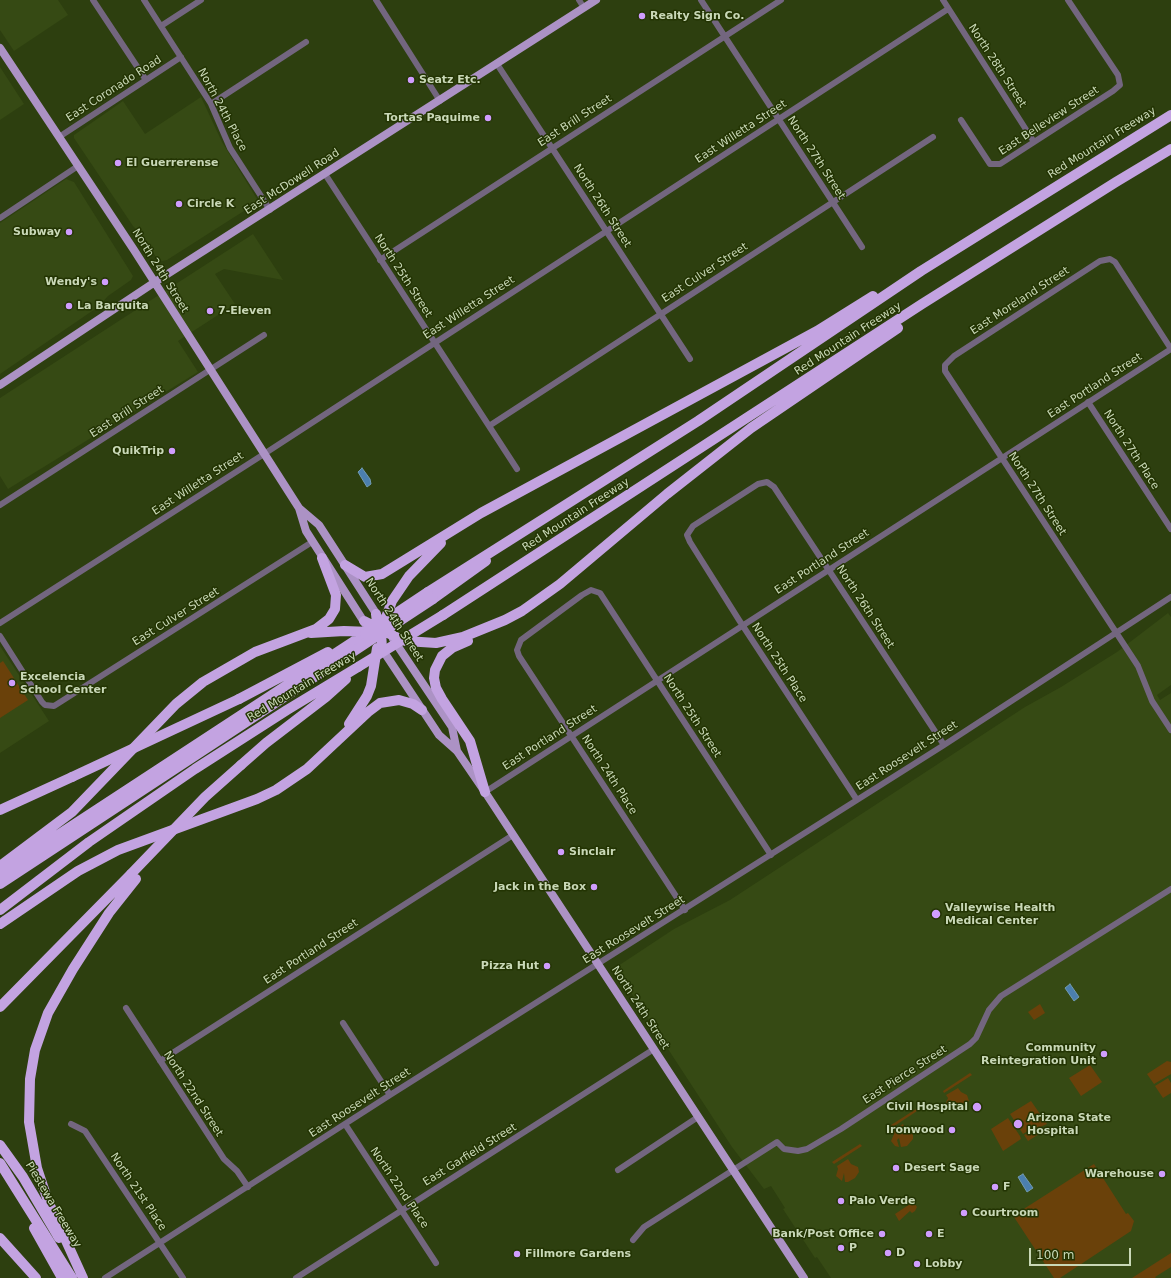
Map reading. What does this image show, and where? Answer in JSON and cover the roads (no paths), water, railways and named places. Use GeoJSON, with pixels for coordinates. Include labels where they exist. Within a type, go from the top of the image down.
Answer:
{"type":"FeatureCollection","features":[{"type":"Feature","properties":{"kind":"highway","name":"Red Mountain Freeway"},"geometry":{"type":"LineString","coordinates":[[0,873],[344,650],[380,635],[430,596],[513,540],[698,421],[921,271],[1171,115]]}},
{"type":"Feature","properties":{"kind":"highway","name":"Red Mountain Freeway"},"geometry":{"type":"LineString","coordinates":[[0,910],[89,842],[195,769],[287,710],[443,615],[922,304],[1171,149]]}},
{"type":"Feature","properties":{"kind":"highway"},"geometry":{"type":"LineString","coordinates":[[345,566],[365,577],[382,574],[493,506],[817,331],[859,304],[921,271]]}},
{"type":"Feature","properties":{"kind":"highway"},"geometry":{"type":"LineString","coordinates":[[485,792],[470,741],[436,688],[434,678],[438,663],[447,652],[543,597],[661,498],[751,428],[911,319],[922,304]]}},
{"type":"Feature","properties":{"kind":"highway"},"geometry":{"type":"LineString","coordinates":[[332,746],[355,716],[367,696],[376,665],[380,635],[387,611],[400,587],[418,565],[456,529]]}},
{"type":"Feature","properties":{"kind":"highway"},"geometry":{"type":"LineString","coordinates":[[0,866],[72,812],[176,704],[193,690],[220,671],[254,652],[306,634],[324,624],[335,609],[335,589],[322,558]]}},
{"type":"Feature","properties":{"kind":"highway"},"geometry":{"type":"LineString","coordinates":[[0,884],[344,650],[430,596]]}},
{"type":"Feature","properties":{"kind":"highway"},"geometry":{"type":"LineString","coordinates":[[376,614],[380,635]]}},
{"type":"Feature","properties":{"kind":"highway"},"geometry":{"type":"LineString","coordinates":[[306,634],[344,631],[380,635],[406,641],[436,643],[464,637],[505,620]]}},
{"type":"Feature","properties":{"kind":"highway"},"geometry":{"type":"LineString","coordinates":[[364,621],[380,635]]}},
{"type":"Feature","properties":{"kind":"highway"},"geometry":{"type":"LineString","coordinates":[[0,810],[239,699],[301,668],[344,650]]}},
{"type":"Feature","properties":{"kind":"highway"},"geometry":{"type":"LineString","coordinates":[[0,1007],[134,876],[241,765],[272,738],[326,697],[358,667]]}},
{"type":"Feature","properties":{"kind":"highway"},"geometry":{"type":"LineString","coordinates":[[0,924],[78,871],[118,850],[257,799],[276,790],[307,769],[380,703],[399,700],[413,704],[422,710]]}},
{"type":"Feature","properties":{"kind":"highway"},"geometry":{"type":"LineString","coordinates":[[0,891],[85,835],[195,769]]}},
{"type":"Feature","properties":{"kind":"highway"},"geometry":{"type":"LineString","coordinates":[[0,804],[72,777]]}},
{"type":"Feature","properties":{"kind":"highway"},"geometry":{"type":"LineString","coordinates":[[83,1278],[48,1201],[37,1168],[29,1122],[30,1079],[35,1050],[48,1013],[73,969],[134,876]]}},
{"type":"Feature","properties":{"kind":"highway","name":"Piestewa Freeway"},"geometry":{"type":"LineString","coordinates":[[0,1145],[23,1177],[83,1278]]}},
{"type":"Feature","properties":{"kind":"highway"},"geometry":{"type":"LineString","coordinates":[[0,1164],[72,1278]]}},
{"type":"Feature","properties":{"kind":"highway"},"geometry":{"type":"LineString","coordinates":[[0,1174],[16,1197],[62,1278]]}},
{"type":"Feature","properties":{"kind":"highway"},"geometry":{"type":"LineString","coordinates":[[0,1238],[36,1278]]}},
{"type":"Feature","properties":{"kind":"main road","name":"East McDowell Road"},"geometry":{"type":"LineString","coordinates":[[0,385],[155,282],[270,210],[596,0]]}},
{"type":"Feature","properties":{"kind":"main road","name":"North 24th Street"},"geometry":{"type":"LineString","coordinates":[[0,48],[155,282],[264,454],[300,508],[319,525],[376,614]]}},
{"type":"Feature","properties":{"kind":"main road","name":"North 24th Street"},"geometry":{"type":"LineString","coordinates":[[300,508],[306,531],[312,542],[364,621]]}},
{"type":"Feature","properties":{"kind":"main road","name":"North 24th Street"},"geometry":{"type":"LineString","coordinates":[[380,635],[422,710],[439,735],[457,751],[514,835],[804,1278]]}},
{"type":"Feature","properties":{"kind":"main road","name":"North 24th Street"},"geometry":{"type":"LineString","coordinates":[[380,635],[452,727],[457,751]]}},
{"type":"Feature","properties":{"kind":"street"},"geometry":{"type":"LineString","coordinates":[[93,0],[146,80]]}},
{"type":"Feature","properties":{"kind":"street","name":"North 24th Place"},"geometry":{"type":"LineString","coordinates":[[144,0],[211,104],[230,148],[270,210]]}},
{"type":"Feature","properties":{"kind":"street"},"geometry":{"type":"LineString","coordinates":[[161,26],[201,0]]}},
{"type":"Feature","properties":{"kind":"street"},"geometry":{"type":"LineString","coordinates":[[376,0],[440,101]]}},
{"type":"Feature","properties":{"kind":"street"},"geometry":{"type":"LineString","coordinates":[[579,0],[584,8]]}},
{"type":"Feature","properties":{"kind":"street","name":"North 27th Street"},"geometry":{"type":"LineString","coordinates":[[701,0],[862,247]]}},
{"type":"Feature","properties":{"kind":"street","name":"East Brill Street"},"geometry":{"type":"LineString","coordinates":[[380,260],[552,147],[781,0]]}},
{"type":"Feature","properties":{"kind":"street","name":"North 28th Street"},"geometry":{"type":"LineString","coordinates":[[943,0],[1034,142]]}},
{"type":"Feature","properties":{"kind":"street","name":"East Belleview Street"},"geometry":{"type":"LineString","coordinates":[[961,120],[990,164],[1000,164],[1120,85],[1118,75],[1071,1]]}},
{"type":"Feature","properties":{"kind":"street","name":"East Willetta Street"},"geometry":{"type":"LineString","coordinates":[[0,623],[264,454],[434,342],[779,120],[948,8]]}},
{"type":"Feature","properties":{"kind":"street"},"geometry":{"type":"LineString","coordinates":[[211,104],[306,42]]}},
{"type":"Feature","properties":{"kind":"street","name":"East Coronado Road"},"geometry":{"type":"LineString","coordinates":[[59,137],[181,57]]}},
{"type":"Feature","properties":{"kind":"street","name":"North 26th Street"},"geometry":{"type":"LineString","coordinates":[[497,64],[690,358]]}},
{"type":"Feature","properties":{"kind":"street","name":"East Culver Street"},"geometry":{"type":"LineString","coordinates":[[489,426],[933,137]]}},
{"type":"Feature","properties":{"kind":"street"},"geometry":{"type":"LineString","coordinates":[[0,218],[78,166]]}},
{"type":"Feature","properties":{"kind":"street","name":"North 25th Street"},"geometry":{"type":"LineString","coordinates":[[325,174],[517,468]]}},
{"type":"Feature","properties":{"kind":"street","name":"East Moreland Street"},"geometry":{"type":"LineString","coordinates":[[945,365],[954,356],[1100,261],[1110,260],[1115,262],[1171,349]]}},
{"type":"Feature","properties":{"kind":"street","name":"East Brill Street"},"geometry":{"type":"LineString","coordinates":[[0,505],[264,335]]}},
{"type":"Feature","properties":{"kind":"street","name":"East Portland Street"},"geometry":{"type":"LineString","coordinates":[[485,792],[828,569],[1171,349]]}},
{"type":"Feature","properties":{"kind":"street","name":"North 27th Street"},"geometry":{"type":"LineString","coordinates":[[945,365],[947,377],[1138,666],[1152,701],[1171,730]]}},
{"type":"Feature","properties":{"kind":"street","name":"North 27th Place"},"geometry":{"type":"LineString","coordinates":[[1088,402],[1171,529]]}},
{"type":"Feature","properties":{"kind":"street","name":"North 26th Street"},"geometry":{"type":"LineString","coordinates":[[767,482],[774,487],[944,745]]}},
{"type":"Feature","properties":{"kind":"street","name":"North 25th Place"},"geometry":{"type":"LineString","coordinates":[[767,482],[758,484],[693,526],[687,535],[743,625],[857,800]]}},
{"type":"Feature","properties":{"kind":"street","name":"East Culver Street"},"geometry":{"type":"LineString","coordinates":[[0,636],[42,702],[50,706],[59,704],[312,542]]}},
{"type":"Feature","properties":{"kind":"street","name":"North 24th Place"},"geometry":{"type":"LineString","coordinates":[[596,590],[591,590],[582,595],[521,640],[517,650],[519,656],[685,910]]}},
{"type":"Feature","properties":{"kind":"street","name":"North 25th Street"},"geometry":{"type":"LineString","coordinates":[[596,590],[600,593],[771,855]]}},
{"type":"Feature","properties":{"kind":"street","name":"East Roosevelt Street"},"geometry":{"type":"LineString","coordinates":[[105,1278],[390,1095],[944,745],[1171,597]]}},
{"type":"Feature","properties":{"kind":"street","name":"East Portland Street"},"geometry":{"type":"LineString","coordinates":[[160,1061],[514,835]]}},
{"type":"Feature","properties":{"kind":"street","name":"East Pierce Street"},"geometry":{"type":"LineString","coordinates":[[633,1240],[644,1227],[777,1142],[784,1149],[798,1151],[807,1149],[841,1130],[970,1044],[976,1038],[989,1010],[1001,996],[1171,889]]}},
{"type":"Feature","properties":{"kind":"street","name":"North 22nd Street"},"geometry":{"type":"LineString","coordinates":[[126,1008],[224,1160],[237,1171],[248,1187]]}},
{"type":"Feature","properties":{"kind":"street"},"geometry":{"type":"LineString","coordinates":[[343,1023],[390,1095]]}},
{"type":"Feature","properties":{"kind":"street","name":"East Garfield Street"},"geometry":{"type":"LineString","coordinates":[[296,1278],[654,1049]]}},
{"type":"Feature","properties":{"kind":"street"},"geometry":{"type":"LineString","coordinates":[[618,1170],[698,1117]]}},
{"type":"Feature","properties":{"kind":"street","name":"North 21st Place"},"geometry":{"type":"LineString","coordinates":[[71,1124],[85,1131],[183,1278]]}},
{"type":"Feature","properties":{"kind":"street","name":"North 22nd Place"},"geometry":{"type":"LineString","coordinates":[[345,1124],[436,1263]]}},
{"type":"Feature","properties":{"kind":"water"},"geometry":{"type":"Polygon","coordinates":[[[362,468],[370,479],[371,484],[367,487],[358,472],[362,468]]]}},
{"type":"Feature","properties":{"kind":"water"},"geometry":{"type":"Polygon","coordinates":[[[1070,984],[1079,997],[1074,1001],[1065,988],[1070,984]]]}},
{"type":"Feature","properties":{"kind":"water"},"geometry":{"type":"Polygon","coordinates":[[[1023,1174],[1033,1188],[1027,1192],[1018,1177],[1023,1174]]]}},
{"type":"Feature","properties":{"kind":"place","name":"Realty Sign Co."},"geometry":{"type":"Point","coordinates":[642,16]}},
{"type":"Feature","properties":{"kind":"place","name":"Seatz Etc."},"geometry":{"type":"Point","coordinates":[411,80]}},
{"type":"Feature","properties":{"kind":"place","name":"Tortas Paquime"},"geometry":{"type":"Point","coordinates":[488,118]}},
{"type":"Feature","properties":{"kind":"place","name":"El Guerrerense"},"geometry":{"type":"Point","coordinates":[118,163]}},
{"type":"Feature","properties":{"kind":"place","name":"Circle K"},"geometry":{"type":"Point","coordinates":[179,204]}},
{"type":"Feature","properties":{"kind":"place","name":"Subway"},"geometry":{"type":"Point","coordinates":[69,232]}},
{"type":"Feature","properties":{"kind":"place","name":"Wendy's"},"geometry":{"type":"Point","coordinates":[105,282]}},
{"type":"Feature","properties":{"kind":"place","name":"La Barquita"},"geometry":{"type":"Point","coordinates":[69,306]}},
{"type":"Feature","properties":{"kind":"place","name":"7-Eleven"},"geometry":{"type":"Point","coordinates":[210,311]}},
{"type":"Feature","properties":{"kind":"place","name":"QuikTrip"},"geometry":{"type":"Point","coordinates":[172,451]}},
{"type":"Feature","properties":{"kind":"place","name":"Excelencia School Center"},"geometry":{"type":"Point","coordinates":[12,683]}},
{"type":"Feature","properties":{"kind":"place","name":"Sinclair"},"geometry":{"type":"Point","coordinates":[561,852]}},
{"type":"Feature","properties":{"kind":"place","name":"Jack in the Box"},"geometry":{"type":"Point","coordinates":[594,887]}},
{"type":"Feature","properties":{"kind":"place","name":"Valleywise Health Medical Center"},"geometry":{"type":"Point","coordinates":[936,914]}},
{"type":"Feature","properties":{"kind":"place","name":"Pizza Hut"},"geometry":{"type":"Point","coordinates":[547,966]}},
{"type":"Feature","properties":{"kind":"place","name":"Community Reintegration Unit"},"geometry":{"type":"Point","coordinates":[1104,1054]}},
{"type":"Feature","properties":{"kind":"place","name":"Civil Hospital"},"geometry":{"type":"Point","coordinates":[977,1107]}},
{"type":"Feature","properties":{"kind":"place","name":"Arizona State Hospital"},"geometry":{"type":"Point","coordinates":[1018,1124]}},
{"type":"Feature","properties":{"kind":"place","name":"Ironwood"},"geometry":{"type":"Point","coordinates":[952,1130]}},
{"type":"Feature","properties":{"kind":"place","name":"Desert Sage"},"geometry":{"type":"Point","coordinates":[896,1168]}},
{"type":"Feature","properties":{"kind":"place","name":"Warehouse"},"geometry":{"type":"Point","coordinates":[1162,1174]}},
{"type":"Feature","properties":{"kind":"place","name":"F"},"geometry":{"type":"Point","coordinates":[995,1187]}},
{"type":"Feature","properties":{"kind":"place","name":"Palo Verde"},"geometry":{"type":"Point","coordinates":[841,1201]}},
{"type":"Feature","properties":{"kind":"place","name":"Courtroom"},"geometry":{"type":"Point","coordinates":[964,1213]}},
{"type":"Feature","properties":{"kind":"place","name":"Bank/Post Office"},"geometry":{"type":"Point","coordinates":[882,1234]}},
{"type":"Feature","properties":{"kind":"place","name":"E"},"geometry":{"type":"Point","coordinates":[929,1234]}},
{"type":"Feature","properties":{"kind":"place","name":"P"},"geometry":{"type":"Point","coordinates":[841,1248]}},
{"type":"Feature","properties":{"kind":"place","name":"D"},"geometry":{"type":"Point","coordinates":[888,1253]}},
{"type":"Feature","properties":{"kind":"place","name":"Fillmore Gardens"},"geometry":{"type":"Point","coordinates":[517,1254]}},
{"type":"Feature","properties":{"kind":"place","name":"Lobby"},"geometry":{"type":"Point","coordinates":[917,1264]}}]}
